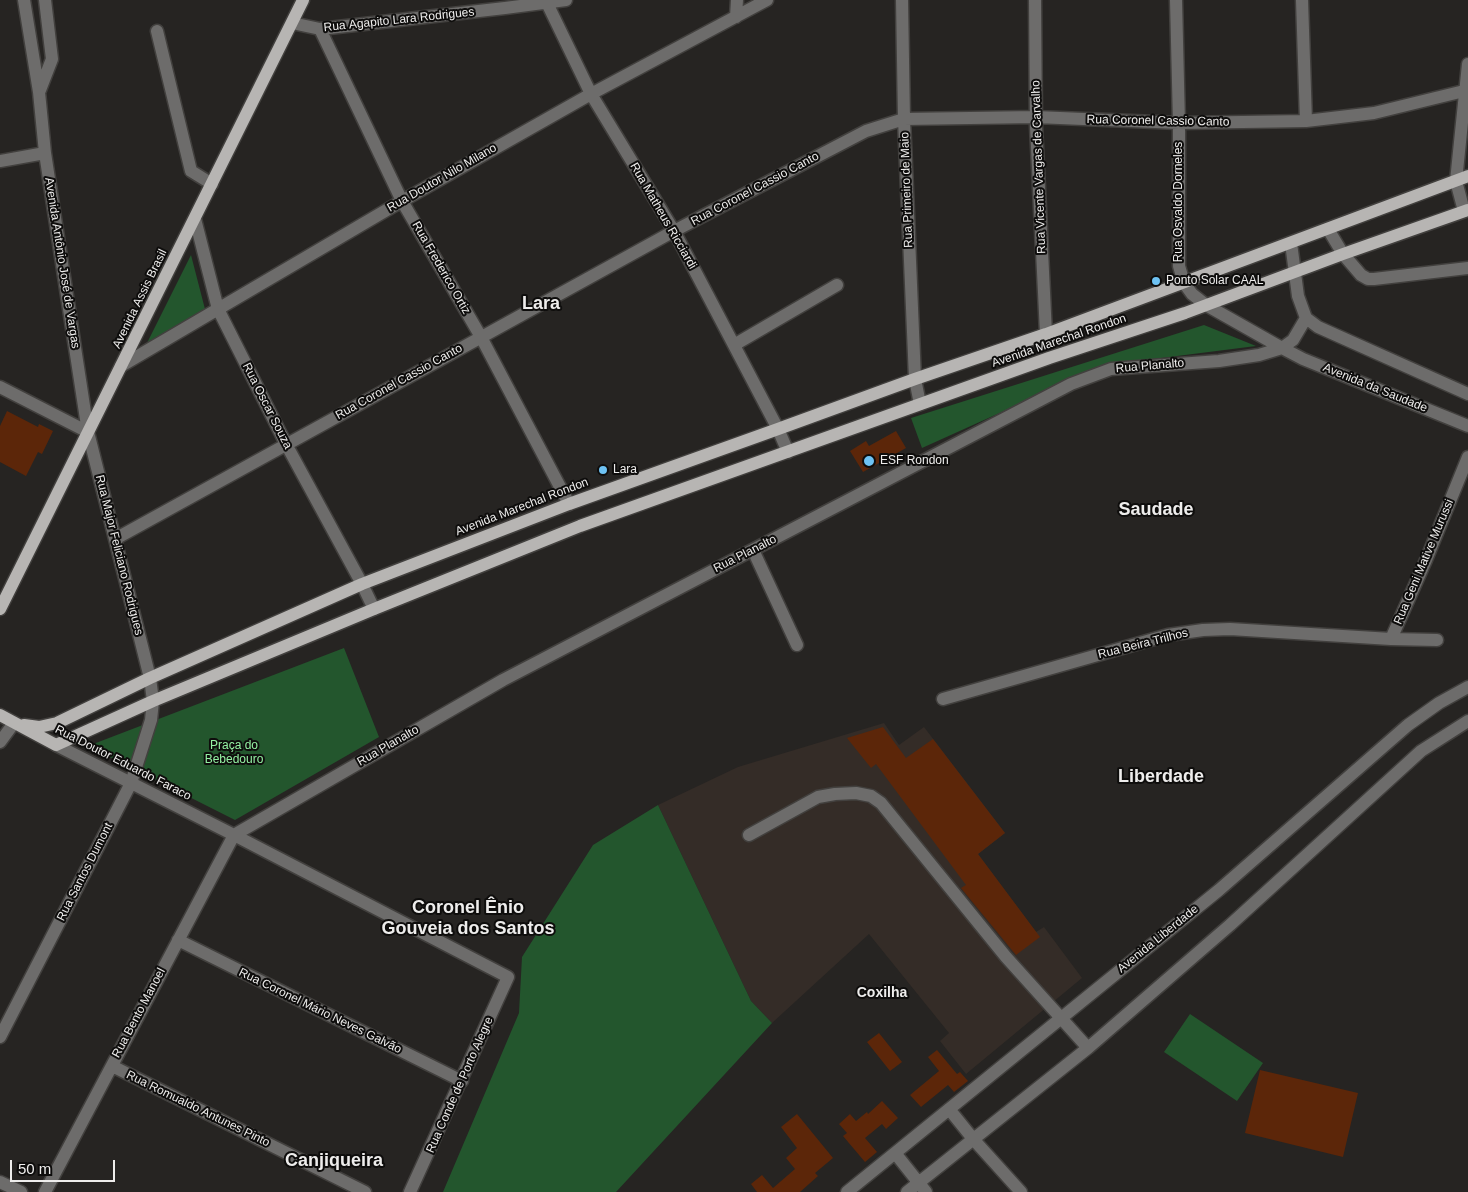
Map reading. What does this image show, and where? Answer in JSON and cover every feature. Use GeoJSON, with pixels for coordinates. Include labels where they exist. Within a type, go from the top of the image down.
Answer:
{"type":"FeatureCollection","features":[{"type":"Feature","properties":{"kind":"main road","name":"Avenida Assis Brasil"},"geometry":{"type":"LineString","coordinates":[[0,609],[303,0]]}},
{"type":"Feature","properties":{"kind":"main road","name":"Avenida Marechal Rondon"},"geometry":{"type":"LineString","coordinates":[[14,723],[39,727],[58,723],[150,678],[362,584],[569,504],[915,379],[1046,334],[1468,176]]}},
{"type":"Feature","properties":{"kind":"main road","name":"Avenida Marechal Rondon"},"geometry":{"type":"LineString","coordinates":[[56,746],[153,701],[580,526],[1049,358],[1206,305],[1466,210]]}},
{"type":"Feature","properties":{"kind":"main road","name":"Rua Doutor Eduardo Faraco"},"geometry":{"type":"LineString","coordinates":[[0,715],[56,746]]}},
{"type":"Feature","properties":{"kind":"street","name":"Avenida Antônio José de Vargas"},"geometry":{"type":"LineString","coordinates":[[24,0],[39,92],[45,153],[88,432]]}},
{"type":"Feature","properties":{"kind":"street","name":"Avenida Antônio José de Vargas"},"geometry":{"type":"LineString","coordinates":[[39,92],[52,59],[45,0]]}},
{"type":"Feature","properties":{"kind":"street","name":"Rua Agapito Lara Rodrigues"},"geometry":{"type":"LineString","coordinates":[[292,22],[320,29],[505,4],[547,3],[566,0]]}},
{"type":"Feature","properties":{"kind":"street"},"geometry":{"type":"LineString","coordinates":[[736,17],[737,0]]}},
{"type":"Feature","properties":{"kind":"street","name":"Rua Doutor Nilo Milano"},"geometry":{"type":"LineString","coordinates":[[121,366],[402,200],[591,94],[767,0]]}},
{"type":"Feature","properties":{"kind":"street","name":"Rua Primeiro de Maio"},"geometry":{"type":"LineString","coordinates":[[902,0],[904,119],[915,379]]}},
{"type":"Feature","properties":{"kind":"street","name":"Rua Vicente Vargas de Carvalho"},"geometry":{"type":"LineString","coordinates":[[1035,0],[1036,118],[1046,334]]}},
{"type":"Feature","properties":{"kind":"street","name":"Rua Osvaldo Dorneles"},"geometry":{"type":"LineString","coordinates":[[1176,0],[1179,123],[1179,266],[1184,283]]}},
{"type":"Feature","properties":{"kind":"street"},"geometry":{"type":"LineString","coordinates":[[1302,0],[1306,121]]}},
{"type":"Feature","properties":{"kind":"street","name":"Rua Matheus Ricciardi"},"geometry":{"type":"LineString","coordinates":[[547,3],[591,94],[674,231],[778,430]]}},
{"type":"Feature","properties":{"kind":"street"},"geometry":{"type":"LineString","coordinates":[[29,28],[48,26]]}},
{"type":"Feature","properties":{"kind":"street","name":"Rua Frederico Ortiz"},"geometry":{"type":"LineString","coordinates":[[320,29],[402,200],[481,337],[569,504]]}},
{"type":"Feature","properties":{"kind":"street"},"geometry":{"type":"LineString","coordinates":[[157,31],[191,171],[212,184]]}},
{"type":"Feature","properties":{"kind":"street"},"geometry":{"type":"LineString","coordinates":[[1456,181],[1468,64]]}},
{"type":"Feature","properties":{"kind":"street","name":"Rua Coronel Cassio Canto"},"geometry":{"type":"LineString","coordinates":[[115,539],[674,231],[866,131],[904,119],[1036,118],[1179,123],[1306,121],[1374,113],[1464,91]]}},
{"type":"Feature","properties":{"kind":"street"},"geometry":{"type":"LineString","coordinates":[[0,161],[45,153]]}},
{"type":"Feature","properties":{"kind":"street","name":"Avenida Marechal Rondon"},"geometry":{"type":"LineString","coordinates":[[1456,181],[1466,210]]}},
{"type":"Feature","properties":{"kind":"street","name":"Rua Oscar Souza"},"geometry":{"type":"LineString","coordinates":[[195,218],[218,309],[286,444],[362,584]]}},
{"type":"Feature","properties":{"kind":"street"},"geometry":{"type":"LineString","coordinates":[[1328,229],[1342,254],[1361,275],[1368,278],[1374,279],[1468,268]]}},
{"type":"Feature","properties":{"kind":"street"},"geometry":{"type":"LineString","coordinates":[[1291,243],[1298,296],[1306,318],[1318,328],[1468,394]]}},
{"type":"Feature","properties":{"kind":"street"},"geometry":{"type":"LineString","coordinates":[[1184,283],[1192,294],[1206,305],[1282,348],[1293,340],[1306,318]]}},
{"type":"Feature","properties":{"kind":"street"},"geometry":{"type":"LineString","coordinates":[[734,345],[837,285]]}},
{"type":"Feature","properties":{"kind":"street","name":"Avenida da Saudade"},"geometry":{"type":"LineString","coordinates":[[1282,348],[1468,426]]}},
{"type":"Feature","properties":{"kind":"street","name":"Rua Planalto"},"geometry":{"type":"LineString","coordinates":[[234,835],[503,680],[1071,384],[1111,369],[1219,361],[1259,355],[1282,348]]}},
{"type":"Feature","properties":{"kind":"street"},"geometry":{"type":"LineString","coordinates":[[915,379],[920,404]]}},
{"type":"Feature","properties":{"kind":"street"},"geometry":{"type":"LineString","coordinates":[[0,386],[88,432]]}},
{"type":"Feature","properties":{"kind":"street"},"geometry":{"type":"LineString","coordinates":[[778,430],[788,452]]}},
{"type":"Feature","properties":{"kind":"street","name":"Rua Major Feliciano Rodrigues"},"geometry":{"type":"LineString","coordinates":[[88,432],[150,678]]}},
{"type":"Feature","properties":{"kind":"street","name":"Rua Geni Mative Murussi"},"geometry":{"type":"LineString","coordinates":[[1391,639],[1468,457]]}},
{"type":"Feature","properties":{"kind":"street"},"geometry":{"type":"LineString","coordinates":[[753,550],[797,645]]}},
{"type":"Feature","properties":{"kind":"street"},"geometry":{"type":"LineString","coordinates":[[362,584],[374,609]]}},
{"type":"Feature","properties":{"kind":"street","name":"Rua Beira Trilhos"},"geometry":{"type":"LineString","coordinates":[[943,699],[1168,635],[1203,630],[1230,629],[1437,640]]}},
{"type":"Feature","properties":{"kind":"street"},"geometry":{"type":"LineString","coordinates":[[150,678],[153,701]]}},
{"type":"Feature","properties":{"kind":"street","name":"Avenida Liberdade"},"geometry":{"type":"LineString","coordinates":[[847,1192],[1219,890],[1408,725],[1439,703],[1468,687]]}},
{"type":"Feature","properties":{"kind":"street","name":"Rua Santos Dumont"},"geometry":{"type":"LineString","coordinates":[[0,1037],[131,783],[150,720],[153,701]]}},
{"type":"Feature","properties":{"kind":"street"},"geometry":{"type":"LineString","coordinates":[[907,1192],[923,1187],[974,1140],[1088,1048],[1230,925],[1421,751],[1468,721]]}},
{"type":"Feature","properties":{"kind":"street"},"geometry":{"type":"LineString","coordinates":[[0,742],[14,723]]}},
{"type":"Feature","properties":{"kind":"street","name":"Rua Doutor Eduardo Faraco"},"geometry":{"type":"LineString","coordinates":[[56,746],[234,835],[508,977]]}},
{"type":"Feature","properties":{"kind":"street"},"geometry":{"type":"LineString","coordinates":[[749,835],[818,797],[856,792],[871,796],[880,803],[1006,957],[1088,1048]]}},
{"type":"Feature","properties":{"kind":"street","name":"Rua Bento Manoel"},"geometry":{"type":"LineString","coordinates":[[45,1192],[234,835]]}},
{"type":"Feature","properties":{"kind":"street","name":"Rua Coronel Mário Neves Galvão"},"geometry":{"type":"LineString","coordinates":[[178,940],[462,1081]]}},
{"type":"Feature","properties":{"kind":"street","name":"Rua Conde de Porto Alegre"},"geometry":{"type":"LineString","coordinates":[[410,1192],[508,977]]}},
{"type":"Feature","properties":{"kind":"street","name":"Rua Romualdo Antunes Pinto"},"geometry":{"type":"LineString","coordinates":[[112,1066],[365,1192]]}},
{"type":"Feature","properties":{"kind":"street"},"geometry":{"type":"LineString","coordinates":[[949,1109],[1021,1192]]}},
{"type":"Feature","properties":{"kind":"street"},"geometry":{"type":"LineString","coordinates":[[895,1153],[923,1187]]}},
{"type":"Feature","properties":{"kind":"street"},"geometry":{"type":"LineString","coordinates":[[0,1182],[21,1192]]}},
{"type":"Feature","properties":{"kind":"shaded area"},"geometry":{"type":"Polygon","coordinates":[[[884,723],[899,745],[924,727],[1005,833],[978,854],[1036,932],[1044,927],[1082,978],[966,1074],[940,1041],[949,1033],[869,934],[772,1023],[751,1001],[658,805],[738,767],[884,723]]]}},
{"type":"Feature","properties":{"kind":"green space"},"geometry":{"type":"Polygon","coordinates":[[[191,255],[206,313],[144,349],[191,255]]]}},
{"type":"Feature","properties":{"kind":"green space"},"geometry":{"type":"Polygon","coordinates":[[[1204,325],[1256,346],[1106,365],[922,448],[911,418],[1204,325]]]}},
{"type":"Feature","properties":{"kind":"green space","name":"Praça do Bebedouro"},"geometry":{"type":"Polygon","coordinates":[[[344,648],[379,737],[235,820],[88,746],[344,648]]]}},
{"type":"Feature","properties":{"kind":"green space"},"geometry":{"type":"Polygon","coordinates":[[[658,805],[751,1001],[772,1023],[616,1192],[443,1192],[519,1013],[522,957],[593,845],[658,805]]]}},
{"type":"Feature","properties":{"kind":"green space"},"geometry":{"type":"Polygon","coordinates":[[[1190,1014],[1263,1063],[1237,1101],[1164,1052],[1190,1014]]]}},
{"type":"Feature","properties":{"kind":"building"},"geometry":{"type":"Polygon","coordinates":[[[7,411],[38,427],[39,424],[53,431],[42,454],[38,452],[26,476],[0,462],[0,426],[7,411]]]}},
{"type":"Feature","properties":{"kind":"building","name":"ESF Rondon"},"geometry":{"type":"Polygon","coordinates":[[[896,431],[906,448],[863,472],[850,451],[866,441],[869,446],[896,431]]]}},
{"type":"Feature","properties":{"kind":"building"},"geometry":{"type":"Polygon","coordinates":[[[883,727],[906,758],[933,739],[1005,833],[978,854],[1040,937],[1016,955],[961,888],[966,885],[876,764],[871,768],[847,738],[883,727]]]}},
{"type":"Feature","properties":{"kind":"building"},"geometry":{"type":"Polygon","coordinates":[[[879,1033],[902,1062],[890,1071],[867,1042],[879,1033]]]}},
{"type":"Feature","properties":{"kind":"building"},"geometry":{"type":"Polygon","coordinates":[[[937,1050],[957,1074],[960,1072],[968,1081],[954,1092],[948,1085],[921,1107],[910,1095],[939,1071],[928,1057],[937,1050]]]}},
{"type":"Feature","properties":{"kind":"building"},"geometry":{"type":"Polygon","coordinates":[[[1260,1070],[1358,1093],[1343,1157],[1245,1133],[1260,1070]]]}},
{"type":"Feature","properties":{"kind":"building"},"geometry":{"type":"Polygon","coordinates":[[[882,1101],[898,1118],[886,1129],[882,1124],[865,1138],[877,1152],[865,1162],[843,1136],[847,1133],[839,1124],[850,1114],[856,1121],[867,1112],[868,1114],[882,1101]]]}},
{"type":"Feature","properties":{"kind":"building"},"geometry":{"type":"Polygon","coordinates":[[[797,1114],[833,1158],[815,1173],[818,1176],[800,1192],[757,1192],[751,1184],[762,1175],[773,1188],[795,1169],[786,1158],[797,1148],[781,1127],[797,1114]]]}},
{"type":"Feature","properties":{"kind":"place","name":"Ponto Solar CAAL"},"geometry":{"type":"Point","coordinates":[1156,281]}},
{"type":"Feature","properties":{"kind":"place","name":"ESF Rondon"},"geometry":{"type":"Point","coordinates":[869,461]}},
{"type":"Feature","properties":{"kind":"place","name":"Lara"},"geometry":{"type":"Point","coordinates":[603,470]}},
{"type":"Feature","properties":{"kind":"district","name":"Lara"},"geometry":{"type":"Point","coordinates":[541,304]}},
{"type":"Feature","properties":{"kind":"district","name":"Saudade"},"geometry":{"type":"Point","coordinates":[1156,510]}},
{"type":"Feature","properties":{"kind":"district","name":"Liberdade"},"geometry":{"type":"Point","coordinates":[1161,777]}},
{"type":"Feature","properties":{"kind":"district","name":"Coronel Ênio Gouveia dos Santos"},"geometry":{"type":"Point","coordinates":[468,918]}},
{"type":"Feature","properties":{"kind":"district","name":"Coxilha"},"geometry":{"type":"Point","coordinates":[882,993]}},
{"type":"Feature","properties":{"kind":"district","name":"Canjiqueira"},"geometry":{"type":"Point","coordinates":[334,1161]}}]}
